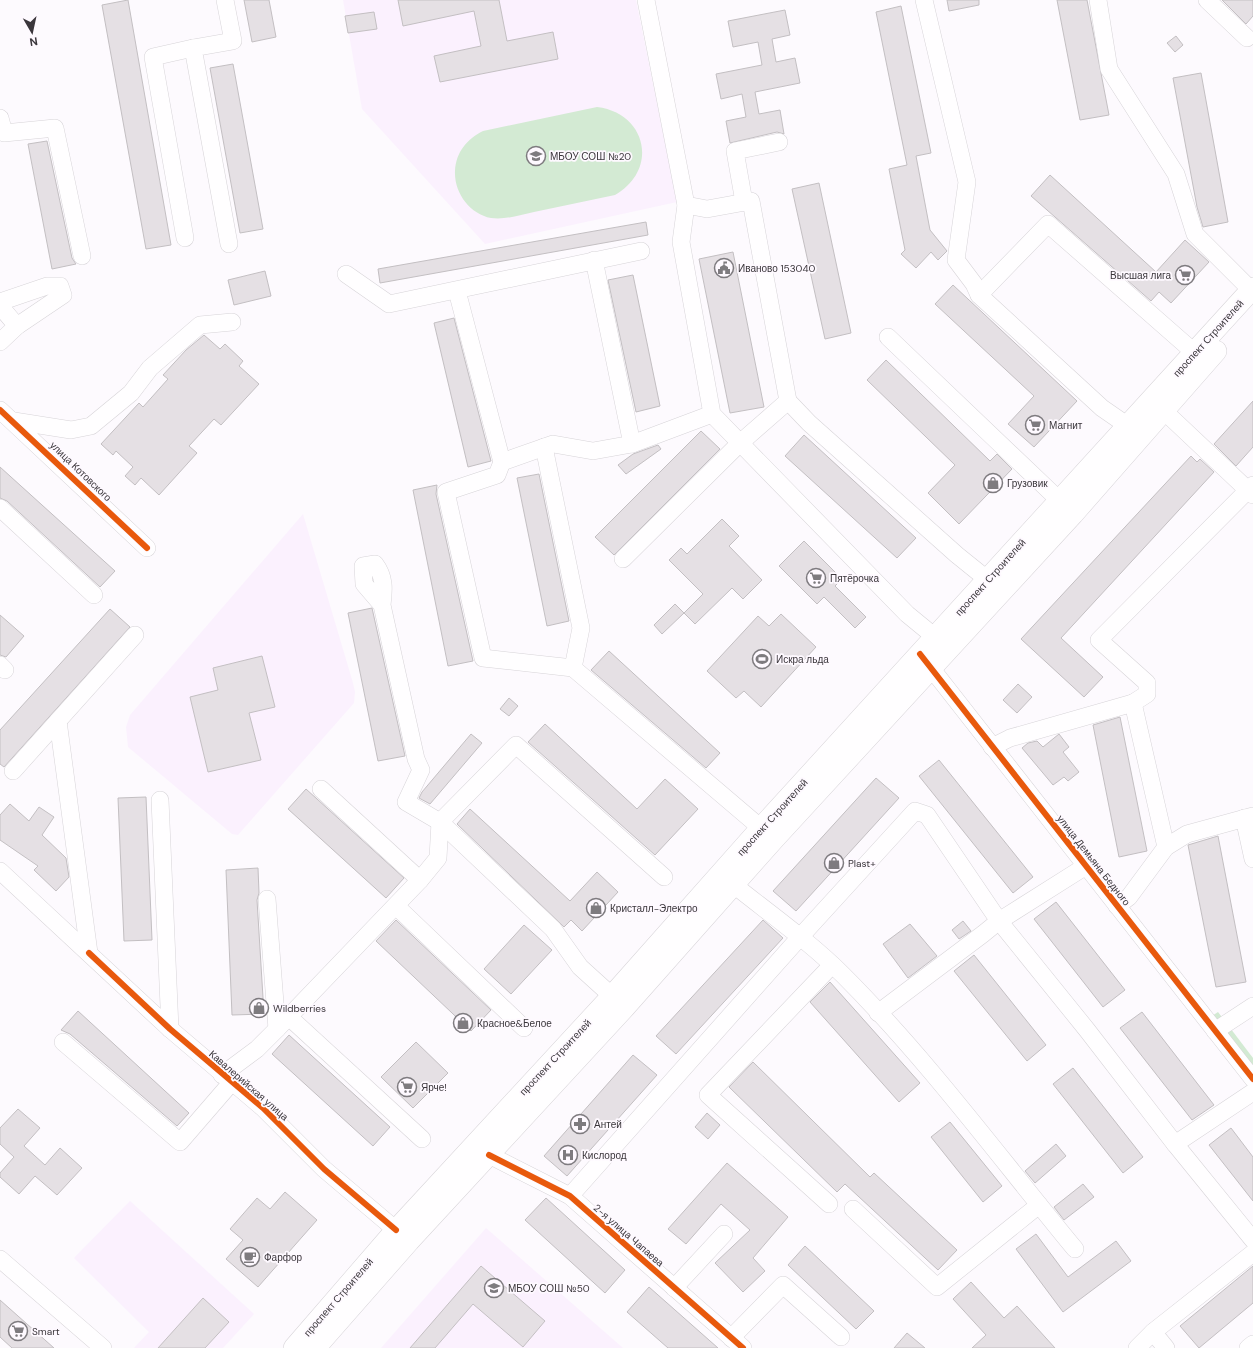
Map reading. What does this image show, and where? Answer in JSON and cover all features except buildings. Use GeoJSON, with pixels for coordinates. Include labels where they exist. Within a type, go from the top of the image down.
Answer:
{"type":"FeatureCollection","features":[{"type":"Feature","properties":{"kind":"main road","name":"проспект Строителей"},"geometry":{"type":"LineString","coordinates":[[1158,406],[1195,353],[1252,296]]}},
{"type":"Feature","properties":{"kind":"main road","name":"проспект Строителей"},"geometry":{"type":"LineString","coordinates":[[294,1348],[734,885],[926,661],[1158,406],[1252,296]]}},
{"type":"Feature","properties":{"kind":"main road","name":"проспект Строителей"},"geometry":{"type":"LineString","coordinates":[[482,1149],[612,996],[761,828],[926,661],[935,637],[1060,500],[1134,432]]}},
{"type":"Feature","properties":{"kind":"main road","name":"проспект Строителей"},"geometry":{"type":"LineString","coordinates":[[315,1348],[403,1235]]}},
{"type":"Feature","properties":{"kind":"street"},"geometry":{"type":"LineString","coordinates":[[185,238],[153,57],[233,41],[225,0]]}},
{"type":"Feature","properties":{"kind":"street"},"geometry":{"type":"LineString","coordinates":[[646,0],[686,205],[681,242],[712,414],[907,614],[935,637]]}},
{"type":"Feature","properties":{"kind":"street"},"geometry":{"type":"LineString","coordinates":[[924,0],[967,182],[956,260],[974,284],[979,295],[1102,408],[1134,432]]}},
{"type":"Feature","properties":{"kind":"street"},"geometry":{"type":"LineString","coordinates":[[1098,0],[1109,69],[1176,174],[1195,234],[1252,296]]}},
{"type":"Feature","properties":{"kind":"street"},"geometry":{"type":"LineString","coordinates":[[1206,0],[1247,38]]}},
{"type":"Feature","properties":{"kind":"street"},"geometry":{"type":"LineString","coordinates":[[193,48],[228,244]]}},
{"type":"Feature","properties":{"kind":"street"},"geometry":{"type":"LineString","coordinates":[[0,118],[4,133],[55,128],[82,256]]}},
{"type":"Feature","properties":{"kind":"street"},"geometry":{"type":"LineString","coordinates":[[744,202],[736,151],[779,142]]}},
{"type":"Feature","properties":{"kind":"street"},"geometry":{"type":"LineString","coordinates":[[686,205],[707,209],[751,201],[788,401],[809,423],[945,544],[988,580]]}},
{"type":"Feature","properties":{"kind":"street"},"geometry":{"type":"LineString","coordinates":[[979,295],[1048,224],[1195,353]]}},
{"type":"Feature","properties":{"kind":"street"},"geometry":{"type":"LineString","coordinates":[[346,274],[389,304],[457,291],[594,260],[641,252]]}},
{"type":"Feature","properties":{"kind":"street"},"geometry":{"type":"LineString","coordinates":[[594,260],[632,444]]}},
{"type":"Feature","properties":{"kind":"street"},"geometry":{"type":"LineString","coordinates":[[0,302],[48,286],[60,286],[63,295],[16,326],[0,342]]}},
{"type":"Feature","properties":{"kind":"street"},"geometry":{"type":"LineString","coordinates":[[457,291],[502,462],[497,475],[446,492],[483,658],[573,668],[761,828]]}},
{"type":"Feature","properties":{"kind":"street"},"geometry":{"type":"LineString","coordinates":[[0,306],[16,326]]}},
{"type":"Feature","properties":{"kind":"street"},"geometry":{"type":"LineString","coordinates":[[14,421],[71,430],[92,426],[131,393],[150,368],[200,325],[232,322]]}},
{"type":"Feature","properties":{"kind":"street"},"geometry":{"type":"LineString","coordinates":[[888,337],[1060,500]]}},
{"type":"Feature","properties":{"kind":"street"},"geometry":{"type":"LineString","coordinates":[[623,559],[740,443],[788,401]]}},
{"type":"Feature","properties":{"kind":"street"},"geometry":{"type":"LineString","coordinates":[[992,747],[1010,738],[1133,703],[1148,694],[1147,683],[1099,640],[1251,490],[1158,406]]}},
{"type":"Feature","properties":{"kind":"street","name":"улица Котовского"},"geometry":{"type":"LineString","coordinates":[[0,410],[14,421],[147,548]]}},
{"type":"Feature","properties":{"kind":"street"},"geometry":{"type":"LineString","coordinates":[[502,462],[553,444],[593,451],[632,444],[712,414]]}},
{"type":"Feature","properties":{"kind":"street"},"geometry":{"type":"LineString","coordinates":[[544,447],[581,628],[573,668]]}},
{"type":"Feature","properties":{"kind":"street"},"geometry":{"type":"LineString","coordinates":[[0,508],[94,595]]}},
{"type":"Feature","properties":{"kind":"street"},"geometry":{"type":"LineString","coordinates":[[382,605],[416,758],[421,770],[406,802],[440,822],[553,929],[580,967],[612,996]]}},
{"type":"Feature","properties":{"kind":"street"},"geometry":{"type":"LineString","coordinates":[[13,771],[135,635]]}},
{"type":"Feature","properties":{"kind":"street","name":"улица Демьяна Бедного"},"geometry":{"type":"LineString","coordinates":[[926,661],[1253,1079]]}},
{"type":"Feature","properties":{"kind":"street"},"geometry":{"type":"LineString","coordinates":[[1133,703],[1166,847]]}},
{"type":"Feature","properties":{"kind":"street"},"geometry":{"type":"LineString","coordinates":[[58,721],[89,953]]}},
{"type":"Feature","properties":{"kind":"street"},"geometry":{"type":"LineString","coordinates":[[63,1042],[180,1142],[226,1079],[283,1023],[420,880],[438,858],[440,822],[516,745],[664,877]]}},
{"type":"Feature","properties":{"kind":"street"},"geometry":{"type":"LineString","coordinates":[[321,789],[420,880]]}},
{"type":"Feature","properties":{"kind":"street"},"geometry":{"type":"LineString","coordinates":[[160,800],[170,1029]]}},
{"type":"Feature","properties":{"kind":"street"},"geometry":{"type":"LineString","coordinates":[[570,1196],[800,937],[915,811],[927,815],[998,920],[1253,1240]]}},
{"type":"Feature","properties":{"kind":"street"},"geometry":{"type":"LineString","coordinates":[[1117,906],[1129,897],[1166,847],[1186,834],[1248,817],[1253,859]]}},
{"type":"Feature","properties":{"kind":"street"},"geometry":{"type":"LineString","coordinates":[[878,1013],[983,934],[998,920],[1086,866]]}},
{"type":"Feature","properties":{"kind":"street","name":"Кавалерийская улица"},"geometry":{"type":"LineString","coordinates":[[0,871],[170,1029],[226,1079],[263,1108],[324,1169],[403,1235]]}},
{"type":"Feature","properties":{"kind":"street"},"geometry":{"type":"LineString","coordinates":[[734,885],[800,937],[832,965],[878,1013],[932,1072],[1075,1249]]}},
{"type":"Feature","properties":{"kind":"street"},"geometry":{"type":"LineString","coordinates":[[267,899],[283,1023],[422,1139]]}},
{"type":"Feature","properties":{"kind":"street"},"geometry":{"type":"LineString","coordinates":[[396,906],[524,1028]]}},
{"type":"Feature","properties":{"kind":"street"},"geometry":{"type":"LineString","coordinates":[[829,1204],[708,1095],[832,965]]}},
{"type":"Feature","properties":{"kind":"street"},"geometry":{"type":"LineString","coordinates":[[1215,1031],[1253,1006]]}},
{"type":"Feature","properties":{"kind":"street"},"geometry":{"type":"LineString","coordinates":[[1175,1144],[1253,1092]]}},
{"type":"Feature","properties":{"kind":"street","name":"2-я улица Чапаева"},"geometry":{"type":"LineString","coordinates":[[482,1149],[570,1196],[737,1343]]}},
{"type":"Feature","properties":{"kind":"street"},"geometry":{"type":"LineString","coordinates":[[852,1209],[938,1287],[1039,1205]]}},
{"type":"Feature","properties":{"kind":"street"},"geometry":{"type":"LineString","coordinates":[[674,1288],[724,1234]]}},
{"type":"Feature","properties":{"kind":"street"},"geometry":{"type":"LineString","coordinates":[[1137,1348],[1153,1332],[1253,1253]]}},
{"type":"Feature","properties":{"kind":"street"},"geometry":{"type":"LineString","coordinates":[[0,1259],[103,1348]]}},
{"type":"Feature","properties":{"kind":"street"},"geometry":{"type":"LineString","coordinates":[[737,1343],[783,1285],[840,1337]]}},
{"type":"Feature","properties":{"kind":"street"},"geometry":{"type":"LineString","coordinates":[[1153,1332],[1166,1348]]}},
{"type":"Feature","properties":{"kind":"street"},"geometry":{"type":"LineString","coordinates":[[1248,1348],[1253,1344]]}},
{"type":"Feature","properties":{"kind":"shaded area","name":"МБОУ СОШ №20"},"geometry":{"type":"Polygon","coordinates":[[[343,0],[636,0],[677,202],[485,244],[362,109],[343,0]]]}},
{"type":"Feature","properties":{"kind":"shaded area"},"geometry":{"type":"Polygon","coordinates":[[[303,514],[353,683],[355,692],[354,703],[238,835],[232,834],[128,747],[126,727],[130,715],[303,514]]]}},
{"type":"Feature","properties":{"kind":"shaded area"},"geometry":{"type":"Polygon","coordinates":[[[130,1201],[254,1314],[223,1348],[134,1348],[149,1332],[74,1258],[130,1201]]]}},
{"type":"Feature","properties":{"kind":"shaded area","name":"МБОУ СОШ №50"},"geometry":{"type":"Polygon","coordinates":[[[486,1228],[623,1348],[381,1348],[486,1228]]]}},
{"type":"Feature","properties":{"kind":"green space"},"geometry":{"type":"Polygon","coordinates":[[[597,107],[614,111],[627,120],[636,131],[641,144],[642,158],[638,172],[629,184],[615,195],[512,217],[491,218],[476,212],[460,194],[455,179],[456,164],[463,147],[477,134],[483,131],[597,107]]]}},
{"type":"Feature","properties":{"kind":"green space"},"geometry":{"type":"Polygon","coordinates":[[[1218,1012],[1253,1058],[1253,1075],[1209,1018],[1218,1012]]]}},
{"type":"Feature","properties":{"kind":"cycle path"},"geometry":{"type":"LineString","coordinates":[[0,410],[147,548]]}},
{"type":"Feature","properties":{"kind":"cycle path"},"geometry":{"type":"LineString","coordinates":[[920,654],[1253,1079]]}},
{"type":"Feature","properties":{"kind":"cycle path"},"geometry":{"type":"LineString","coordinates":[[89,953],[170,1029],[263,1108],[324,1169],[396,1230]]}},
{"type":"Feature","properties":{"kind":"cycle path"},"geometry":{"type":"LineString","coordinates":[[489,1155],[570,1196],[743,1348]]}},
{"type":"Feature","properties":{"kind":"place","name":"МБОУ СОШ №20"},"geometry":{"type":"Point","coordinates":[536,156]}},
{"type":"Feature","properties":{"kind":"place","name":"Иваново 153040"},"geometry":{"type":"Point","coordinates":[724,268]}},
{"type":"Feature","properties":{"kind":"place","name":"Высшая лига"},"geometry":{"type":"Point","coordinates":[1185,275]}},
{"type":"Feature","properties":{"kind":"place","name":"Магнит"},"geometry":{"type":"Point","coordinates":[1035,425]}},
{"type":"Feature","properties":{"kind":"place","name":"Грузовик"},"geometry":{"type":"Point","coordinates":[993,483]}},
{"type":"Feature","properties":{"kind":"place","name":"Пятёрочка"},"geometry":{"type":"Point","coordinates":[816,578]}},
{"type":"Feature","properties":{"kind":"place","name":"Искра льда"},"geometry":{"type":"Point","coordinates":[762,659]}},
{"type":"Feature","properties":{"kind":"place","name":"Plast+"},"geometry":{"type":"Point","coordinates":[834,863]}},
{"type":"Feature","properties":{"kind":"place","name":"Кристалл-Электро"},"geometry":{"type":"Point","coordinates":[596,908]}},
{"type":"Feature","properties":{"kind":"place","name":"Wildberries"},"geometry":{"type":"Point","coordinates":[259,1008]}},
{"type":"Feature","properties":{"kind":"place","name":"Красное&Белое"},"geometry":{"type":"Point","coordinates":[463,1023]}},
{"type":"Feature","properties":{"kind":"place","name":"Ярче!"},"geometry":{"type":"Point","coordinates":[407,1087]}},
{"type":"Feature","properties":{"kind":"place","name":"Антей"},"geometry":{"type":"Point","coordinates":[580,1124]}},
{"type":"Feature","properties":{"kind":"place","name":"Кислород"},"geometry":{"type":"Point","coordinates":[568,1155]}},
{"type":"Feature","properties":{"kind":"place","name":"Фарфор"},"geometry":{"type":"Point","coordinates":[250,1257]}},
{"type":"Feature","properties":{"kind":"place","name":"МБОУ СОШ №50"},"geometry":{"type":"Point","coordinates":[494,1288]}},
{"type":"Feature","properties":{"kind":"place","name":"Smart"},"geometry":{"type":"Point","coordinates":[18,1331]}}]}
